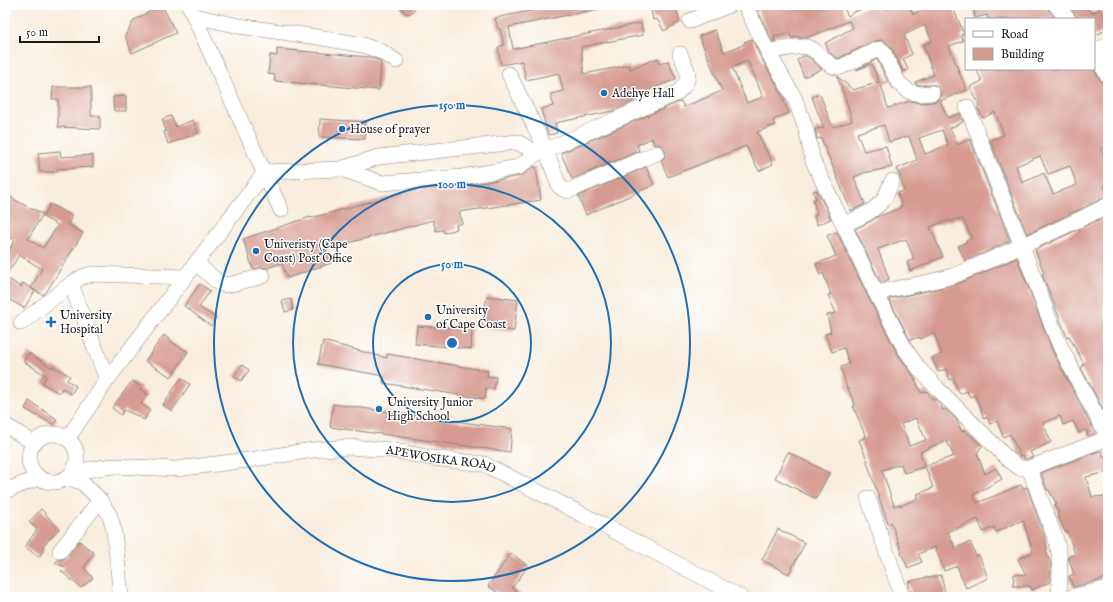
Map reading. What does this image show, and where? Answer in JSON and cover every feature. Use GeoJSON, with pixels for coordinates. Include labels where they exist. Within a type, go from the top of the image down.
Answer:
{"type":"FeatureCollection","features":[{"type":"Feature","properties":{"kind":"street"},"geometry":{"type":"LineString","coordinates":[[690,21],[729,5]]}},
{"type":"Feature","properties":{"kind":"street"},"geometry":{"type":"LineString","coordinates":[[745,5],[768,52],[795,99],[806,129],[813,161],[905,350],[920,370],[1013,464],[1020,468],[1029,468],[1108,438],[1061,348],[967,107]]}},
{"type":"Feature","properties":{"kind":"street"},"geometry":{"type":"LineString","coordinates":[[1056,5],[1067,18]]}},
{"type":"Feature","properties":{"kind":"street"},"geometry":{"type":"LineString","coordinates":[[192,10],[239,26],[317,36],[363,45],[382,52],[396,61]]}},
{"type":"Feature","properties":{"kind":"street"},"geometry":{"type":"LineString","coordinates":[[192,10],[281,210]]}},
{"type":"Feature","properties":{"kind":"street"},"geometry":{"type":"LineString","coordinates":[[1095,52],[1108,45]]}},
{"type":"Feature","properties":{"kind":"street"},"geometry":{"type":"LineString","coordinates":[[768,52],[807,46],[836,68],[880,49],[883,51],[898,82],[903,87],[908,91],[919,94],[932,92]]}},
{"type":"Feature","properties":{"kind":"street"},"geometry":{"type":"LineString","coordinates":[[341,169],[382,183],[462,177],[518,167],[542,151],[677,93],[687,82],[688,73],[680,54]]}},
{"type":"Feature","properties":{"kind":"street"},"geometry":{"type":"LineString","coordinates":[[1095,54],[1108,76]]}},
{"type":"Feature","properties":{"kind":"street"},"geometry":{"type":"LineString","coordinates":[[509,74],[542,151],[559,186],[563,189],[568,191],[657,153]]}},
{"type":"Feature","properties":{"kind":"street"},"geometry":{"type":"LineString","coordinates":[[264,172],[341,169],[379,157],[517,142],[542,151]]}},
{"type":"Feature","properties":{"kind":"street"},"geometry":{"type":"LineString","coordinates":[[68,438],[107,380],[264,172]]}},
{"type":"Feature","properties":{"kind":"street"},"geometry":{"type":"LineString","coordinates":[[844,224],[874,209],[884,198],[892,181]]}},
{"type":"Feature","properties":{"kind":"street"},"geometry":{"type":"LineString","coordinates":[[876,293],[953,276],[1087,216],[1108,204]]}},
{"type":"Feature","properties":{"kind":"street"},"geometry":{"type":"LineString","coordinates":[[196,263],[220,284],[228,285],[263,276]]}},
{"type":"Feature","properties":{"kind":"street"},"geometry":{"type":"LineString","coordinates":[[22,323],[71,284],[82,277],[92,274],[185,277]]}},
{"type":"Feature","properties":{"kind":"street"},"geometry":{"type":"LineString","coordinates":[[71,284],[107,380]]}},
{"type":"Feature","properties":{"kind":"street"},"geometry":{"type":"LineString","coordinates":[[5,425],[34,443]]}},
{"type":"Feature","properties":{"kind":"street"},"geometry":{"type":"LineString","coordinates":[[70,475],[77,464],[77,454],[74,445],[68,438],[61,435],[46,434],[39,438],[29,452],[28,462],[32,471],[38,478],[45,482],[53,483],[61,481],[70,475],[113,466]]}},
{"type":"Feature","properties":{"kind":"street","name":"APEWOSIKA ROAD"},"geometry":{"type":"LineString","coordinates":[[113,466],[176,469],[313,450],[348,447],[391,450],[432,458],[484,464],[740,597]]}},
{"type":"Feature","properties":{"kind":"street"},"geometry":{"type":"LineString","coordinates":[[77,454],[113,466]]}},
{"type":"Feature","properties":{"kind":"street"},"geometry":{"type":"LineString","coordinates":[[1029,468],[1056,540],[1059,553],[1059,597]]}},
{"type":"Feature","properties":{"kind":"street"},"geometry":{"type":"LineString","coordinates":[[70,475],[83,483],[100,500],[110,516],[114,531],[121,597]]}},
{"type":"Feature","properties":{"kind":"street"},"geometry":{"type":"LineString","coordinates":[[5,491],[38,478]]}},
{"type":"Feature","properties":{"kind":"street"},"geometry":{"type":"LineString","coordinates":[[868,498],[902,597]]}},
{"type":"Feature","properties":{"kind":"street"},"geometry":{"type":"LineString","coordinates":[[60,551],[100,500]]}},
{"type":"Feature","properties":{"kind":"street"},"geometry":{"type":"LineString","coordinates":[[1071,597],[1108,588]]}},
{"type":"Feature","properties":{"kind":"building"},"geometry":{"type":"Polygon","coordinates":[[[162,5],[176,33],[132,53],[125,36],[134,20],[162,5]]]}},
{"type":"Feature","properties":{"kind":"building"},"geometry":{"type":"Polygon","coordinates":[[[400,5],[418,5],[411,13],[407,14],[403,11],[400,5]]]}},
{"type":"Feature","properties":{"kind":"building"},"geometry":{"type":"Polygon","coordinates":[[[560,5],[598,5],[598,9],[509,27],[513,49],[641,23],[643,35],[581,47],[584,74],[629,65],[630,69],[658,58],[660,64],[668,61],[676,79],[636,95],[637,100],[613,111],[555,123],[557,133],[549,135],[541,109],[553,106],[551,94],[563,91],[559,73],[526,80],[522,61],[501,65],[498,47],[504,45],[500,29],[498,29],[495,18],[560,5]]]}},
{"type":"Feature","properties":{"kind":"building"},"geometry":{"type":"Polygon","coordinates":[[[650,5],[675,5],[680,22],[664,31],[657,19],[653,20],[650,5]]]}},
{"type":"Feature","properties":{"kind":"building"},"geometry":{"type":"Polygon","coordinates":[[[755,5],[797,5],[798,9],[806,5],[842,5],[848,16],[854,12],[874,5],[885,5],[887,9],[897,5],[909,5],[913,14],[934,5],[952,5],[964,34],[961,35],[963,41],[949,46],[967,90],[940,101],[948,118],[960,113],[963,122],[950,128],[958,145],[970,139],[1010,241],[965,261],[958,246],[972,238],[962,218],[959,220],[958,218],[950,222],[949,220],[930,227],[943,257],[910,271],[907,262],[914,259],[906,239],[878,249],[889,279],[881,283],[855,229],[902,206],[897,193],[904,191],[900,176],[896,169],[917,160],[909,136],[889,142],[884,125],[857,133],[864,151],[886,146],[892,167],[864,173],[854,177],[865,204],[851,211],[821,138],[817,139],[815,129],[824,128],[812,97],[820,94],[832,126],[834,127],[852,121],[837,76],[853,90],[879,82],[872,64],[856,70],[877,59],[888,82],[881,85],[888,108],[910,101],[920,103],[937,101],[941,92],[936,85],[920,85],[916,84],[915,82],[934,75],[923,45],[932,41],[925,25],[904,35],[912,54],[903,59],[908,70],[903,72],[891,47],[882,40],[872,42],[839,58],[836,58],[830,53],[825,43],[853,28],[849,21],[806,38],[799,38],[798,36],[791,38],[790,33],[774,37],[775,42],[773,42],[755,5]],[[942,130],[919,138],[925,154],[948,145],[942,130]]]}},
{"type":"Feature","properties":{"kind":"building"},"geometry":{"type":"Polygon","coordinates":[[[973,5],[1047,5],[1049,11],[1055,18],[988,18],[987,15],[975,18],[973,5]]]}},
{"type":"Feature","properties":{"kind":"building"},"geometry":{"type":"Polygon","coordinates":[[[1072,5],[1084,5],[1092,13],[1094,10],[1095,12],[1100,9],[1107,21],[1105,22],[1108,29],[1095,36],[1095,18],[1077,17],[1071,9],[1072,5]]]}},
{"type":"Feature","properties":{"kind":"building"},"geometry":{"type":"Polygon","coordinates":[[[715,30],[724,52],[745,44],[744,42],[752,39],[778,87],[789,113],[773,120],[775,125],[757,132],[773,164],[759,171],[746,146],[668,177],[661,161],[666,154],[665,150],[658,144],[654,145],[652,138],[637,145],[639,151],[572,179],[561,153],[681,101],[684,107],[722,91],[699,36],[715,30]],[[748,61],[732,67],[747,103],[763,97],[748,61]]]}},
{"type":"Feature","properties":{"kind":"building"},"geometry":{"type":"Polygon","coordinates":[[[277,49],[369,57],[378,60],[381,62],[379,90],[274,81],[275,75],[268,74],[270,55],[277,56],[277,49]]]}},
{"type":"Feature","properties":{"kind":"building"},"geometry":{"type":"Polygon","coordinates":[[[803,56],[811,59],[822,69],[804,77],[797,60],[803,56]]]}},
{"type":"Feature","properties":{"kind":"building"},"geometry":{"type":"Polygon","coordinates":[[[976,70],[1094,70],[1101,81],[1108,85],[1108,101],[1106,102],[1108,108],[1108,146],[1101,149],[1108,169],[1108,185],[1104,186],[1108,196],[1027,234],[990,140],[1004,135],[995,112],[983,118],[977,107],[980,106],[970,87],[982,81],[976,70]],[[1040,156],[1016,166],[1022,183],[1044,173],[1053,194],[1077,185],[1070,166],[1048,174],[1040,156]]]}},
{"type":"Feature","properties":{"kind":"building"},"geometry":{"type":"Polygon","coordinates":[[[53,87],[91,87],[91,116],[100,116],[100,129],[58,127],[58,99],[52,99],[53,87]]]}},
{"type":"Feature","properties":{"kind":"building"},"geometry":{"type":"Polygon","coordinates":[[[126,96],[126,111],[114,111],[113,97],[126,96]]]}},
{"type":"Feature","properties":{"kind":"building"},"geometry":{"type":"Polygon","coordinates":[[[171,116],[176,127],[193,120],[198,133],[168,144],[162,119],[171,116]]]}},
{"type":"Feature","properties":{"kind":"building"},"geometry":{"type":"Polygon","coordinates":[[[320,119],[366,122],[365,139],[319,137],[320,119]]]}},
{"type":"Feature","properties":{"kind":"building"},"geometry":{"type":"Polygon","coordinates":[[[60,151],[61,157],[93,155],[93,167],[57,169],[57,172],[40,172],[38,153],[60,151]]]}},
{"type":"Feature","properties":{"kind":"building"},"geometry":{"type":"Polygon","coordinates":[[[533,167],[536,167],[541,200],[459,212],[463,223],[456,225],[457,229],[444,233],[443,230],[436,231],[433,220],[326,249],[331,263],[287,278],[282,263],[267,268],[261,267],[253,269],[243,239],[310,217],[311,218],[413,190],[463,186],[521,176],[533,167]]]}},
{"type":"Feature","properties":{"kind":"building"},"geometry":{"type":"Polygon","coordinates":[[[646,167],[654,185],[586,215],[578,196],[646,167]]]}},
{"type":"Feature","properties":{"kind":"building"},"geometry":{"type":"Polygon","coordinates":[[[817,190],[831,219],[817,225],[814,215],[817,214],[813,200],[816,199],[813,191],[817,190]]]}},
{"type":"Feature","properties":{"kind":"building"},"geometry":{"type":"Polygon","coordinates":[[[5,194],[43,214],[28,239],[43,248],[58,225],[43,217],[50,204],[72,216],[68,224],[83,233],[43,295],[31,288],[42,269],[19,255],[5,277],[5,257],[15,240],[5,234],[5,194]]]}},
{"type":"Feature","properties":{"kind":"building"},"geometry":{"type":"Polygon","coordinates":[[[1108,215],[1108,305],[1103,306],[1108,322],[1108,419],[1081,368],[1084,364],[1069,336],[1067,337],[1042,274],[1044,273],[1035,250],[1108,215]]]}},
{"type":"Feature","properties":{"kind":"building"},"geometry":{"type":"Polygon","coordinates":[[[837,232],[897,353],[914,377],[921,393],[927,391],[933,400],[935,399],[940,403],[943,410],[945,409],[956,419],[962,432],[964,430],[982,446],[977,453],[985,474],[996,468],[1002,479],[973,495],[977,503],[1021,485],[1023,489],[1027,487],[1045,538],[1046,550],[1051,566],[1050,582],[1032,590],[1030,586],[1013,586],[1014,574],[1026,575],[1018,559],[1033,552],[1023,520],[996,532],[994,527],[983,532],[978,519],[948,532],[955,548],[970,542],[976,556],[979,555],[988,578],[966,588],[957,566],[944,571],[935,547],[918,554],[922,562],[908,568],[901,553],[891,522],[888,524],[868,462],[859,440],[866,437],[853,406],[855,405],[848,388],[847,389],[841,367],[849,364],[844,348],[832,352],[825,334],[831,332],[827,315],[836,313],[828,295],[831,294],[823,273],[820,275],[816,264],[836,256],[827,235],[837,232]],[[916,418],[901,424],[909,446],[926,440],[916,418]],[[946,440],[920,452],[924,467],[904,473],[901,464],[882,470],[894,506],[900,504],[900,506],[919,498],[917,494],[933,488],[925,466],[954,456],[946,440]]]}},
{"type":"Feature","properties":{"kind":"building"},"geometry":{"type":"Polygon","coordinates":[[[1017,258],[1053,352],[1095,433],[1088,436],[1086,430],[1079,433],[1073,421],[1063,425],[1060,416],[1043,423],[1051,442],[1030,452],[1033,457],[1027,459],[1024,459],[1022,455],[1020,456],[1010,434],[1003,437],[997,421],[990,424],[987,417],[984,418],[981,411],[982,410],[974,395],[970,397],[967,391],[960,394],[953,378],[950,380],[946,369],[938,372],[932,358],[942,354],[934,333],[920,339],[919,337],[910,340],[889,299],[955,285],[1017,258]]]}},
{"type":"Feature","properties":{"kind":"building"},"geometry":{"type":"Polygon","coordinates":[[[5,277],[21,287],[23,283],[35,291],[24,308],[5,297],[5,277]]]}},
{"type":"Feature","properties":{"kind":"building"},"geometry":{"type":"Polygon","coordinates":[[[200,284],[210,291],[199,307],[216,318],[211,326],[184,306],[200,284]]]}},
{"type":"Feature","properties":{"kind":"building"},"geometry":{"type":"Polygon","coordinates":[[[487,296],[518,300],[514,331],[482,327],[487,296]]]}},
{"type":"Feature","properties":{"kind":"building"},"geometry":{"type":"Polygon","coordinates":[[[291,299],[293,310],[285,312],[282,301],[291,299]]]}},
{"type":"Feature","properties":{"kind":"building"},"geometry":{"type":"Polygon","coordinates":[[[417,326],[472,329],[471,349],[415,344],[417,326]]]}},
{"type":"Feature","properties":{"kind":"building"},"geometry":{"type":"Polygon","coordinates":[[[164,335],[173,343],[188,352],[171,377],[145,361],[164,335]]]}},
{"type":"Feature","properties":{"kind":"building"},"geometry":{"type":"Polygon","coordinates":[[[323,341],[387,358],[387,354],[488,371],[487,376],[496,377],[494,389],[486,388],[485,399],[383,383],[384,376],[318,364],[323,341]]]}},
{"type":"Feature","properties":{"kind":"building"},"geometry":{"type":"Polygon","coordinates":[[[29,353],[52,368],[53,366],[70,376],[67,380],[76,386],[71,394],[62,388],[59,393],[42,383],[47,376],[23,361],[29,353]]]}},
{"type":"Feature","properties":{"kind":"building"},"geometry":{"type":"Polygon","coordinates":[[[242,365],[249,370],[241,381],[234,376],[242,365]]]}},
{"type":"Feature","properties":{"kind":"building"},"geometry":{"type":"Polygon","coordinates":[[[181,378],[190,384],[172,411],[163,405],[181,378]]]}},
{"type":"Feature","properties":{"kind":"building"},"geometry":{"type":"Polygon","coordinates":[[[132,381],[142,387],[140,389],[148,394],[141,404],[150,410],[144,420],[124,410],[121,415],[112,408],[132,381]]]}},
{"type":"Feature","properties":{"kind":"building"},"geometry":{"type":"Polygon","coordinates":[[[29,401],[57,419],[54,425],[25,409],[29,401]]]}},
{"type":"Feature","properties":{"kind":"building"},"geometry":{"type":"Polygon","coordinates":[[[333,404],[512,429],[510,452],[330,427],[333,404]]]}},
{"type":"Feature","properties":{"kind":"building"},"geometry":{"type":"Polygon","coordinates":[[[1102,451],[1103,457],[1108,456],[1108,472],[1086,477],[1092,497],[1108,496],[1108,577],[1073,587],[1069,576],[1074,574],[1068,557],[1075,554],[1067,531],[1065,532],[1057,514],[1059,513],[1054,505],[1057,504],[1048,489],[1047,490],[1041,473],[1102,451]]]}},
{"type":"Feature","properties":{"kind":"building"},"geometry":{"type":"Polygon","coordinates":[[[788,452],[829,473],[816,499],[775,478],[788,452]]]}},
{"type":"Feature","properties":{"kind":"building"},"geometry":{"type":"Polygon","coordinates":[[[41,509],[59,529],[42,547],[44,549],[39,557],[25,547],[37,529],[29,522],[41,509]]]}},
{"type":"Feature","properties":{"kind":"building"},"geometry":{"type":"Polygon","coordinates":[[[778,529],[805,543],[789,574],[762,560],[778,529]]]}},
{"type":"Feature","properties":{"kind":"building"},"geometry":{"type":"Polygon","coordinates":[[[79,541],[94,553],[84,568],[93,578],[81,588],[61,571],[65,567],[55,563],[58,560],[67,557],[79,541]]]}},
{"type":"Feature","properties":{"kind":"building"},"geometry":{"type":"Polygon","coordinates":[[[511,553],[528,566],[512,588],[524,597],[504,597],[488,586],[511,553]]]}},
{"type":"Feature","properties":{"kind":"building"},"geometry":{"type":"Polygon","coordinates":[[[941,575],[946,597],[912,597],[908,582],[941,575]]]}},
{"type":"Feature","properties":{"kind":"place","name":"Adehye Hall"},"geometry":{"type":"Point","coordinates":[604,93]}},
{"type":"Feature","properties":{"kind":"place","name":"House of prayer"},"geometry":{"type":"Point","coordinates":[342,129]}},
{"type":"Feature","properties":{"kind":"place","name":"Univeristy (Cape Coast) Post Office"},"geometry":{"type":"Point","coordinates":[256,251]}},
{"type":"Feature","properties":{"kind":"place","name":"University of Cape Coast"},"geometry":{"type":"Point","coordinates":[428,317]}},
{"type":"Feature","properties":{"kind":"place","name":"University Hospital"},"geometry":{"type":"Point","coordinates":[51,322]}},
{"type":"Feature","properties":{"kind":"place","name":"University Junior High School"},"geometry":{"type":"Point","coordinates":[379,409]}}]}
